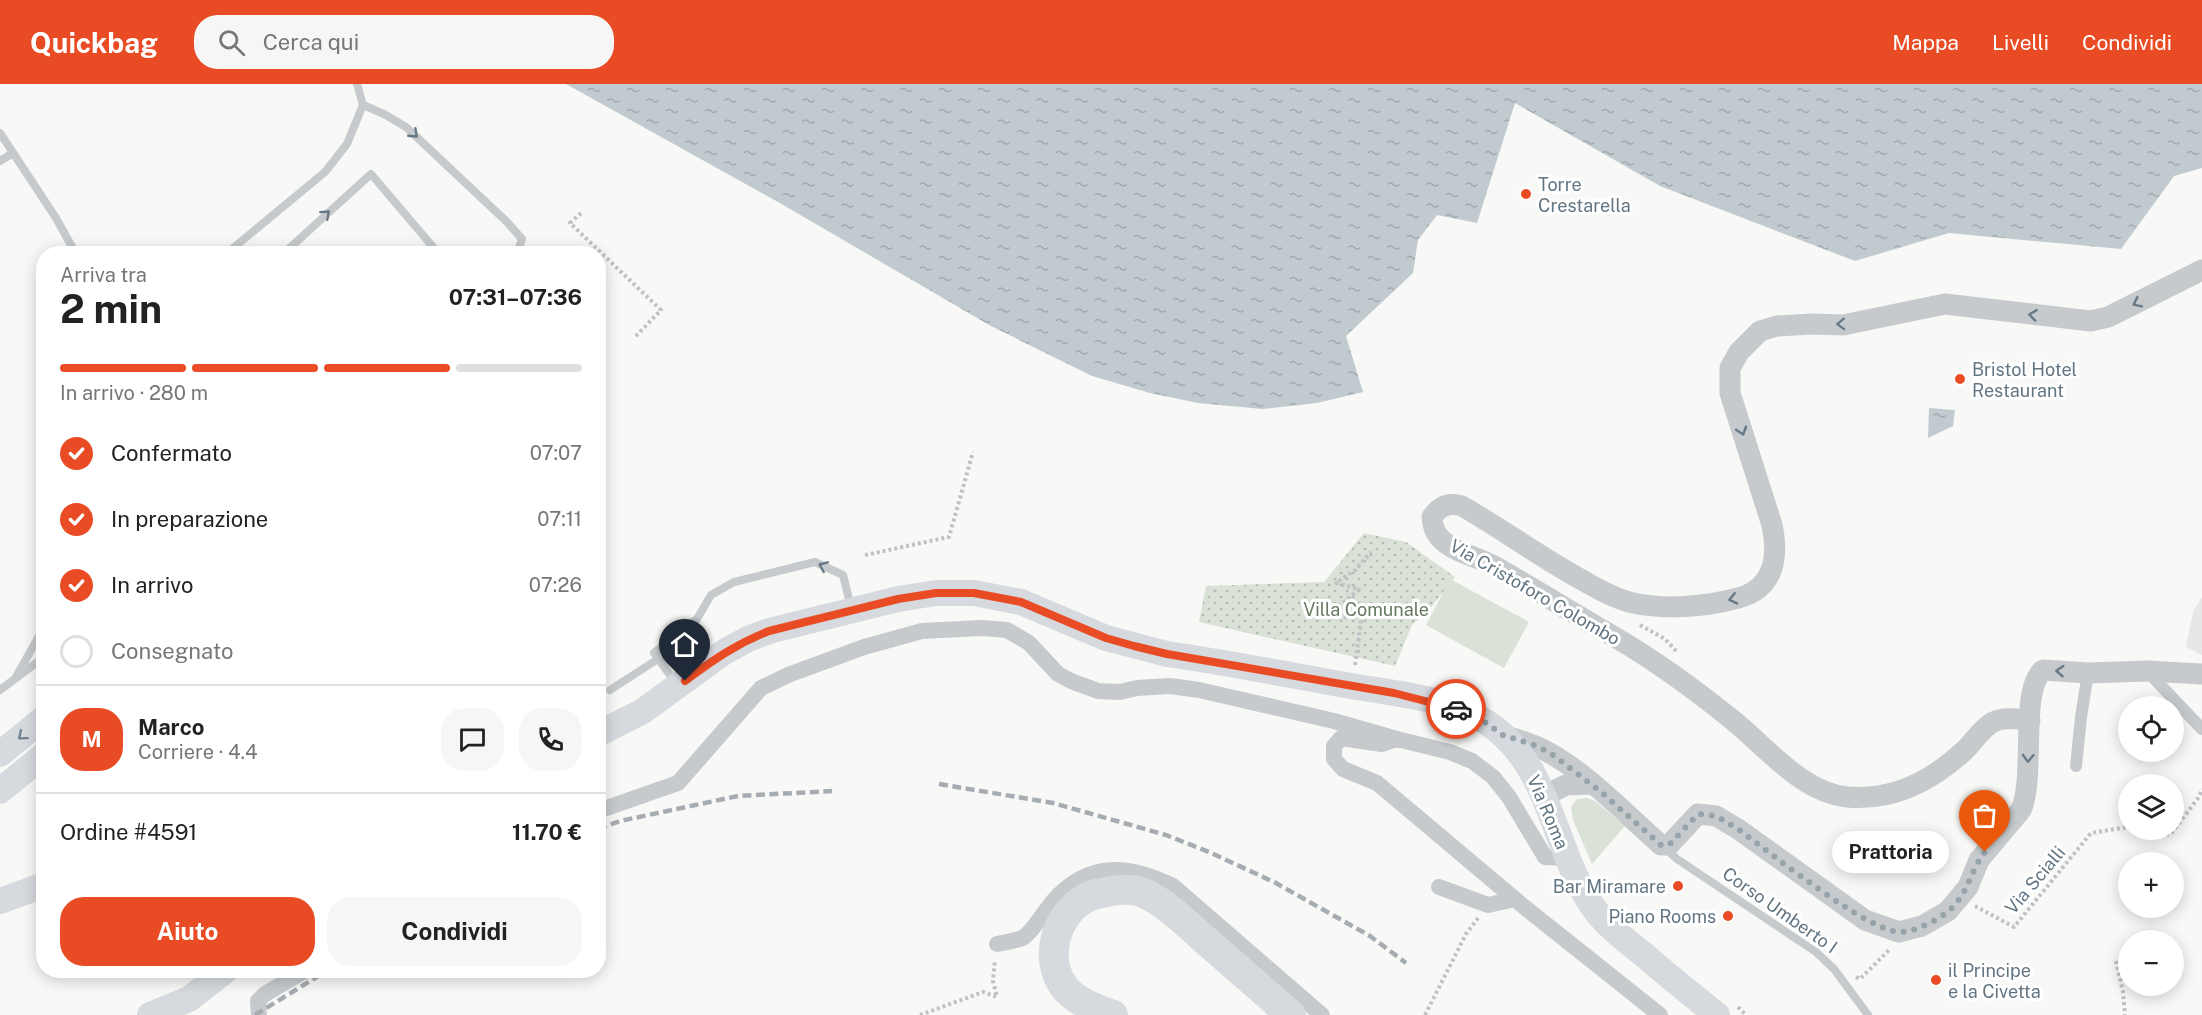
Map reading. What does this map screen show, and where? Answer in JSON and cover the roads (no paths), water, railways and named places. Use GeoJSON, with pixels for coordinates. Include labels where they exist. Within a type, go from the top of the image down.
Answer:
{"type":"FeatureCollection","features":[{"type":"Feature","properties":{"kind":"highway"},"geometry":{"type":"LineString","coordinates":[[1113,1015],[1083,1002],[1064,987],[1053,960],[1053,945],[1060,927],[1071,911],[1086,898],[1106,891],[1124,889],[1142,892],[1172,911],[1291,1015]]}},
{"type":"Feature","properties":{"kind":"main road","name":"Via Roma"},"geometry":{"type":"LineString","coordinates":[[606,730],[643,711],[724,652],[748,639],[769,631],[898,599],[957,592],[1021,602],[1106,638],[1167,654],[1353,686],[1446,705],[1479,718],[1503,735],[1526,762],[1544,796],[1568,858],[1592,906],[1620,935],[1717,1015]]}},
{"type":"Feature","properties":{"kind":"main road"},"geometry":{"type":"LineString","coordinates":[[0,754],[36,725]]}},
{"type":"Feature","properties":{"kind":"main road"},"geometry":{"type":"LineString","coordinates":[[0,791],[36,762]]}},
{"type":"Feature","properties":{"kind":"main road"},"geometry":{"type":"LineString","coordinates":[[0,901],[36,888]]}},
{"type":"Feature","properties":{"kind":"main road"},"geometry":{"type":"LineString","coordinates":[[150,1015],[189,999],[216,978]]}},
{"type":"Feature","properties":{"kind":"street","name":"Via Cristoforo Colombo"},"geometry":{"type":"LineString","coordinates":[[2031,710],[1991,723],[1949,764],[1924,781],[1905,790],[1868,797],[1844,796],[1825,790],[1783,765],[1736,723],[1663,668],[1490,564],[1452,547],[1439,537],[1432,524],[1432,517],[1443,506],[1454,504],[1462,506],[1594,587],[1631,603],[1654,606],[1692,606],[1749,595],[1765,582],[1776,554],[1776,543],[1730,393],[1730,368],[1739,352],[1760,331],[1777,326],[1843,325],[1945,304],[2091,321],[2108,316],[2202,270]]}},
{"type":"Feature","properties":{"kind":"street"},"geometry":{"type":"LineString","coordinates":[[606,808],[678,783],[761,688],[788,675],[864,647],[922,631],[981,628],[1006,630],[1029,642],[1058,674],[1098,691],[1120,692],[1137,688],[1170,686],[1199,690],[1334,721],[1397,740],[1450,752],[1472,761],[1493,777],[1509,797],[1545,857],[1568,858]]}},
{"type":"Feature","properties":{"kind":"street"},"geometry":{"type":"LineString","coordinates":[[1503,735],[1545,751],[1591,784],[1661,845],[1669,845],[1698,814],[1716,816],[1738,829],[1865,920],[1899,932],[1936,919],[1961,898],[1979,860],[2014,819],[2025,800],[2031,710],[2036,679],[2043,670],[2088,673],[2147,670],[2202,674]]}},
{"type":"Feature","properties":{"kind":"street"},"geometry":{"type":"LineString","coordinates":[[2147,670],[2202,729]]}},
{"type":"Feature","properties":{"kind":"street"},"geometry":{"type":"LineString","coordinates":[[2076,765],[2088,673]]}},
{"type":"Feature","properties":{"kind":"street"},"geometry":{"type":"LineString","coordinates":[[1397,740],[1382,744],[1341,738],[1334,746],[1334,759],[1343,769],[1377,783],[1515,899],[1660,1015]]}},
{"type":"Feature","properties":{"kind":"street"},"geometry":{"type":"LineString","coordinates":[[1544,796],[1566,785],[1591,784]]}},
{"type":"Feature","properties":{"kind":"street"},"geometry":{"type":"LineString","coordinates":[[997,944],[1024,937],[1054,901],[1078,879],[1109,870],[1129,870],[1151,875],[1173,886],[1322,1015]]}},
{"type":"Feature","properties":{"kind":"street"},"geometry":{"type":"LineString","coordinates":[[1439,887],[1488,905],[1515,899]]}},
{"type":"Feature","properties":{"kind":"street"},"geometry":{"type":"LineString","coordinates":[[259,1015],[258,1001],[265,994],[292,978]]}},
{"type":"Feature","properties":{"kind":"lane"},"geometry":{"type":"LineString","coordinates":[[236,246],[325,172],[347,144],[363,105],[357,84]]}},
{"type":"Feature","properties":{"kind":"lane"},"geometry":{"type":"LineString","coordinates":[[363,105],[405,127],[507,222],[522,239],[520,246]]}},
{"type":"Feature","properties":{"kind":"lane"},"geometry":{"type":"LineString","coordinates":[[0,133],[56,218],[72,246]]}},
{"type":"Feature","properties":{"kind":"lane"},"geometry":{"type":"LineString","coordinates":[[0,161],[13,153]]}},
{"type":"Feature","properties":{"kind":"lane"},"geometry":{"type":"LineString","coordinates":[[292,246],[371,174],[432,246]]}},
{"type":"Feature","properties":{"kind":"lane"},"geometry":{"type":"LineString","coordinates":[[678,686],[654,653],[697,619],[711,595],[734,582],[815,562],[843,575],[842,613]]}},
{"type":"Feature","properties":{"kind":"lane"},"geometry":{"type":"LineString","coordinates":[[16,677],[36,641]]}},
{"type":"Feature","properties":{"kind":"lane"},"geometry":{"type":"LineString","coordinates":[[610,690],[658,659]]}},
{"type":"Feature","properties":{"kind":"lane"},"geometry":{"type":"LineString","coordinates":[[0,690],[36,663]]}},
{"type":"Feature","properties":{"kind":"lane","name":"Corso Umberto I"},"geometry":{"type":"LineString","coordinates":[[1661,845],[1677,859],[1816,952],[1834,969],[1868,1015]]}},
{"type":"Feature","properties":{"kind":"water"},"geometry":{"type":"Polygon","coordinates":[[[566,84],[2202,84],[2202,168],[2174,176],[2121,249],[1949,233],[1855,261],[1660,186],[1515,103],[1477,223],[1437,215],[1418,240],[1413,273],[1346,336],[1363,392],[1317,403],[1262,409],[1198,403],[1150,393],[1092,376],[991,326],[778,202],[566,84]]]}},
{"type":"Feature","properties":{"kind":"water"},"geometry":{"type":"Polygon","coordinates":[[[1929,408],[1955,410],[1953,426],[1928,438],[1929,408]]]}},
{"type":"Feature","properties":{"kind":"railway"},"geometry":{"type":"LineString","coordinates":[[939,784],[1053,803],[1166,835],[1274,882],[1370,936],[1406,963]]}},
{"type":"Feature","properties":{"kind":"railway"},"geometry":{"type":"LineString","coordinates":[[606,826],[620,821],[738,796],[832,791]]}},
{"type":"Feature","properties":{"kind":"railway"},"geometry":{"type":"LineString","coordinates":[[255,1015],[315,978]]}},
{"type":"Feature","properties":{"kind":"place","name":"Torre Crestarella"},"geometry":{"type":"Point","coordinates":[1526,194]}},
{"type":"Feature","properties":{"kind":"place","name":"Bristol Hotel Restaurant"},"geometry":{"type":"Point","coordinates":[1960,379]}},
{"type":"Feature","properties":{"kind":"place","name":"Prattoria"},"geometry":{"type":"Point","coordinates":[1985,852]}},
{"type":"Feature","properties":{"kind":"place","name":"Bar Miramare"},"geometry":{"type":"Point","coordinates":[1678,886]}},
{"type":"Feature","properties":{"kind":"place","name":"Piano Rooms"},"geometry":{"type":"Point","coordinates":[1728,916]}},
{"type":"Feature","properties":{"kind":"place","name":"il Principe e la Civetta"},"geometry":{"type":"Point","coordinates":[1936,980]}},
{"type":"Feature","properties":{"kind":"park label","name":"Villa Comunale"},"geometry":{"type":"Point","coordinates":[1366,609]}}]}
